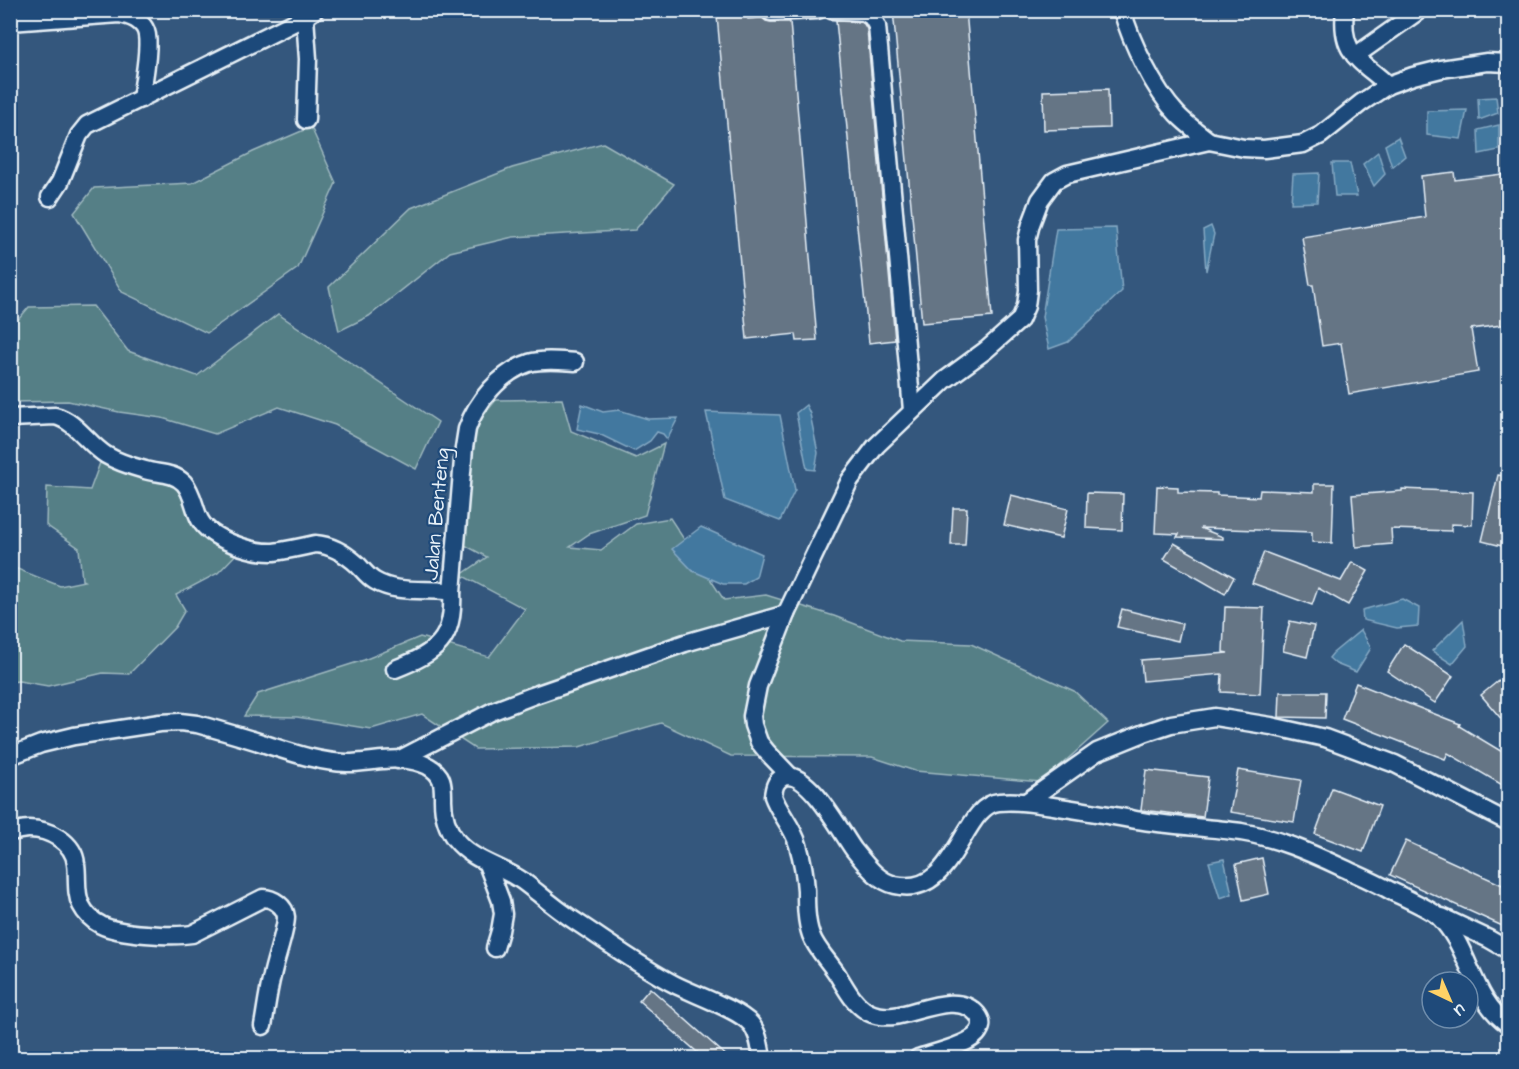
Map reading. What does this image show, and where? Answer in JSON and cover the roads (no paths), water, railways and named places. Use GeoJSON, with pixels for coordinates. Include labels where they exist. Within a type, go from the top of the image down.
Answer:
{"type":"FeatureCollection","features":[{"type":"Feature","properties":{"kind":"street"},"geometry":{"type":"LineString","coordinates":[[771,12],[818,10]]}},
{"type":"Feature","properties":{"kind":"street"},"geometry":{"type":"LineString","coordinates":[[832,10],[864,12],[872,17],[877,26],[912,410]]}},
{"type":"Feature","properties":{"kind":"street"},"geometry":{"type":"LineString","coordinates":[[1122,10],[1139,55],[1158,88],[1176,113],[1209,141]]}},
{"type":"Feature","properties":{"kind":"street"},"geometry":{"type":"LineString","coordinates":[[1346,10],[1344,23],[1348,47],[1388,85]]}},
{"type":"Feature","properties":{"kind":"street"},"geometry":{"type":"LineString","coordinates":[[1355,56],[1420,10]]}},
{"type":"Feature","properties":{"kind":"street"},"geometry":{"type":"LineString","coordinates":[[10,22],[119,14],[132,17],[142,24],[147,33],[148,45],[141,99]]}},
{"type":"Feature","properties":{"kind":"street"},"geometry":{"type":"LineString","coordinates":[[50,196],[60,182],[76,141],[87,125],[310,14],[306,120]]}},
{"type":"Feature","properties":{"kind":"street"},"geometry":{"type":"LineString","coordinates":[[1509,63],[1487,62],[1441,69],[1388,85],[1361,103],[1322,135],[1303,144],[1264,149],[1244,148],[1209,141],[1067,174],[1054,181],[1040,200],[1027,240],[1028,290],[1026,306],[1020,320],[986,350],[945,380],[912,410],[876,446],[850,480],[786,614],[758,686],[752,716],[759,742],[767,752],[790,776],[819,798],[853,848],[874,873],[888,883],[900,886],[925,882],[938,872],[953,855],[974,821],[987,806],[997,802],[1026,802],[1144,821],[1243,832],[1281,841],[1380,885],[1509,950]]}},
{"type":"Feature","properties":{"kind":"street","name":"Jalan Benteng"},"geometry":{"type":"LineString","coordinates":[[10,418],[61,417],[106,455],[144,470],[178,478],[189,490],[201,522],[225,540],[249,549],[274,552],[315,544],[322,545],[348,556],[373,580],[383,585],[452,592],[464,448],[467,430],[474,413],[509,372],[530,363],[551,360],[575,362]]}},
{"type":"Feature","properties":{"kind":"street"},"geometry":{"type":"LineString","coordinates":[[395,669],[419,660],[432,651],[445,636],[450,624],[452,592]]}},
{"type":"Feature","properties":{"kind":"street"},"geometry":{"type":"LineString","coordinates":[[398,759],[493,711],[532,696],[686,643],[786,614]]}},
{"type":"Feature","properties":{"kind":"street"},"geometry":{"type":"LineString","coordinates":[[1026,802],[1097,752],[1171,724],[1215,717],[1325,738],[1395,764],[1509,822]]}},
{"type":"Feature","properties":{"kind":"street"},"geometry":{"type":"LineString","coordinates":[[10,756],[41,744],[74,736],[180,722],[197,724],[328,762],[398,759],[427,765],[439,776],[444,788],[443,801],[447,826],[453,837],[472,855],[517,878],[565,914],[675,984],[737,1014],[751,1024],[758,1037],[762,1059]]}},
{"type":"Feature","properties":{"kind":"street"},"geometry":{"type":"LineString","coordinates":[[790,776],[777,782],[773,796],[799,846],[807,916],[812,937],[858,1006],[874,1015],[886,1017],[954,1004],[970,1008],[980,1019],[982,1025],[974,1038],[918,1059]]}},
{"type":"Feature","properties":{"kind":"street"},"geometry":{"type":"LineString","coordinates":[[10,832],[29,829],[50,832],[67,846],[76,861],[78,897],[81,905],[102,926],[127,932],[181,936],[192,934],[263,898],[279,904],[285,911],[285,923],[263,1026]]}},
{"type":"Feature","properties":{"kind":"street"},"geometry":{"type":"LineString","coordinates":[[487,864],[501,901],[503,914],[495,948]]}},
{"type":"Feature","properties":{"kind":"street"},"geometry":{"type":"LineString","coordinates":[[1438,915],[1462,951],[1487,1002],[1502,1020],[1509,1024]]}},
{"type":"Feature","properties":{"kind":"water"},"geometry":{"type":"Polygon","coordinates":[[[1496,97],[1498,113],[1479,120],[1478,98],[1496,97]]]}},
{"type":"Feature","properties":{"kind":"water"},"geometry":{"type":"Polygon","coordinates":[[[1467,110],[1461,139],[1427,135],[1427,111],[1467,110]]]}},
{"type":"Feature","properties":{"kind":"water"},"geometry":{"type":"Polygon","coordinates":[[[1499,125],[1499,150],[1479,154],[1478,130],[1499,125]]]}},
{"type":"Feature","properties":{"kind":"water"},"geometry":{"type":"Polygon","coordinates":[[[1398,137],[1405,156],[1392,167],[1385,145],[1398,137]]]}},
{"type":"Feature","properties":{"kind":"water"},"geometry":{"type":"Polygon","coordinates":[[[1378,152],[1385,174],[1374,186],[1363,164],[1378,152]]]}},
{"type":"Feature","properties":{"kind":"water"},"geometry":{"type":"Polygon","coordinates":[[[1332,163],[1350,163],[1357,196],[1335,196],[1332,163]]]}},
{"type":"Feature","properties":{"kind":"water"},"geometry":{"type":"Polygon","coordinates":[[[1319,173],[1317,202],[1291,203],[1293,174],[1319,173]]]}},
{"type":"Feature","properties":{"kind":"water"},"geometry":{"type":"Polygon","coordinates":[[[1211,226],[1214,234],[1206,271],[1203,230],[1211,226]]]}},
{"type":"Feature","properties":{"kind":"water"},"geometry":{"type":"Polygon","coordinates":[[[1116,228],[1122,291],[1068,342],[1049,349],[1042,317],[1056,229],[1116,228]]]}},
{"type":"Feature","properties":{"kind":"water"},"geometry":{"type":"Polygon","coordinates":[[[582,404],[603,412],[619,410],[648,419],[678,418],[667,439],[663,434],[657,432],[650,441],[634,451],[599,434],[577,429],[582,404]]]}},
{"type":"Feature","properties":{"kind":"water"},"geometry":{"type":"Polygon","coordinates":[[[806,405],[818,453],[815,470],[807,469],[796,413],[806,405]]]}},
{"type":"Feature","properties":{"kind":"water"},"geometry":{"type":"Polygon","coordinates":[[[706,412],[780,415],[795,490],[780,521],[725,500],[706,412]]]}},
{"type":"Feature","properties":{"kind":"water"},"geometry":{"type":"Polygon","coordinates":[[[701,527],[762,554],[756,577],[744,584],[723,584],[693,571],[672,549],[701,527]]]}},
{"type":"Feature","properties":{"kind":"water"},"geometry":{"type":"Polygon","coordinates":[[[1402,599],[1419,608],[1418,626],[1397,628],[1363,620],[1362,610],[1402,599]]]}},
{"type":"Feature","properties":{"kind":"water"},"geometry":{"type":"Polygon","coordinates":[[[1463,620],[1467,646],[1452,664],[1432,651],[1463,620]]]}},
{"type":"Feature","properties":{"kind":"water"},"geometry":{"type":"Polygon","coordinates":[[[1361,630],[1371,648],[1356,672],[1336,664],[1329,658],[1333,653],[1361,630]]]}},
{"type":"Feature","properties":{"kind":"water"},"geometry":{"type":"Polygon","coordinates":[[[1224,859],[1232,894],[1220,898],[1209,862],[1224,859]]]}}]}
